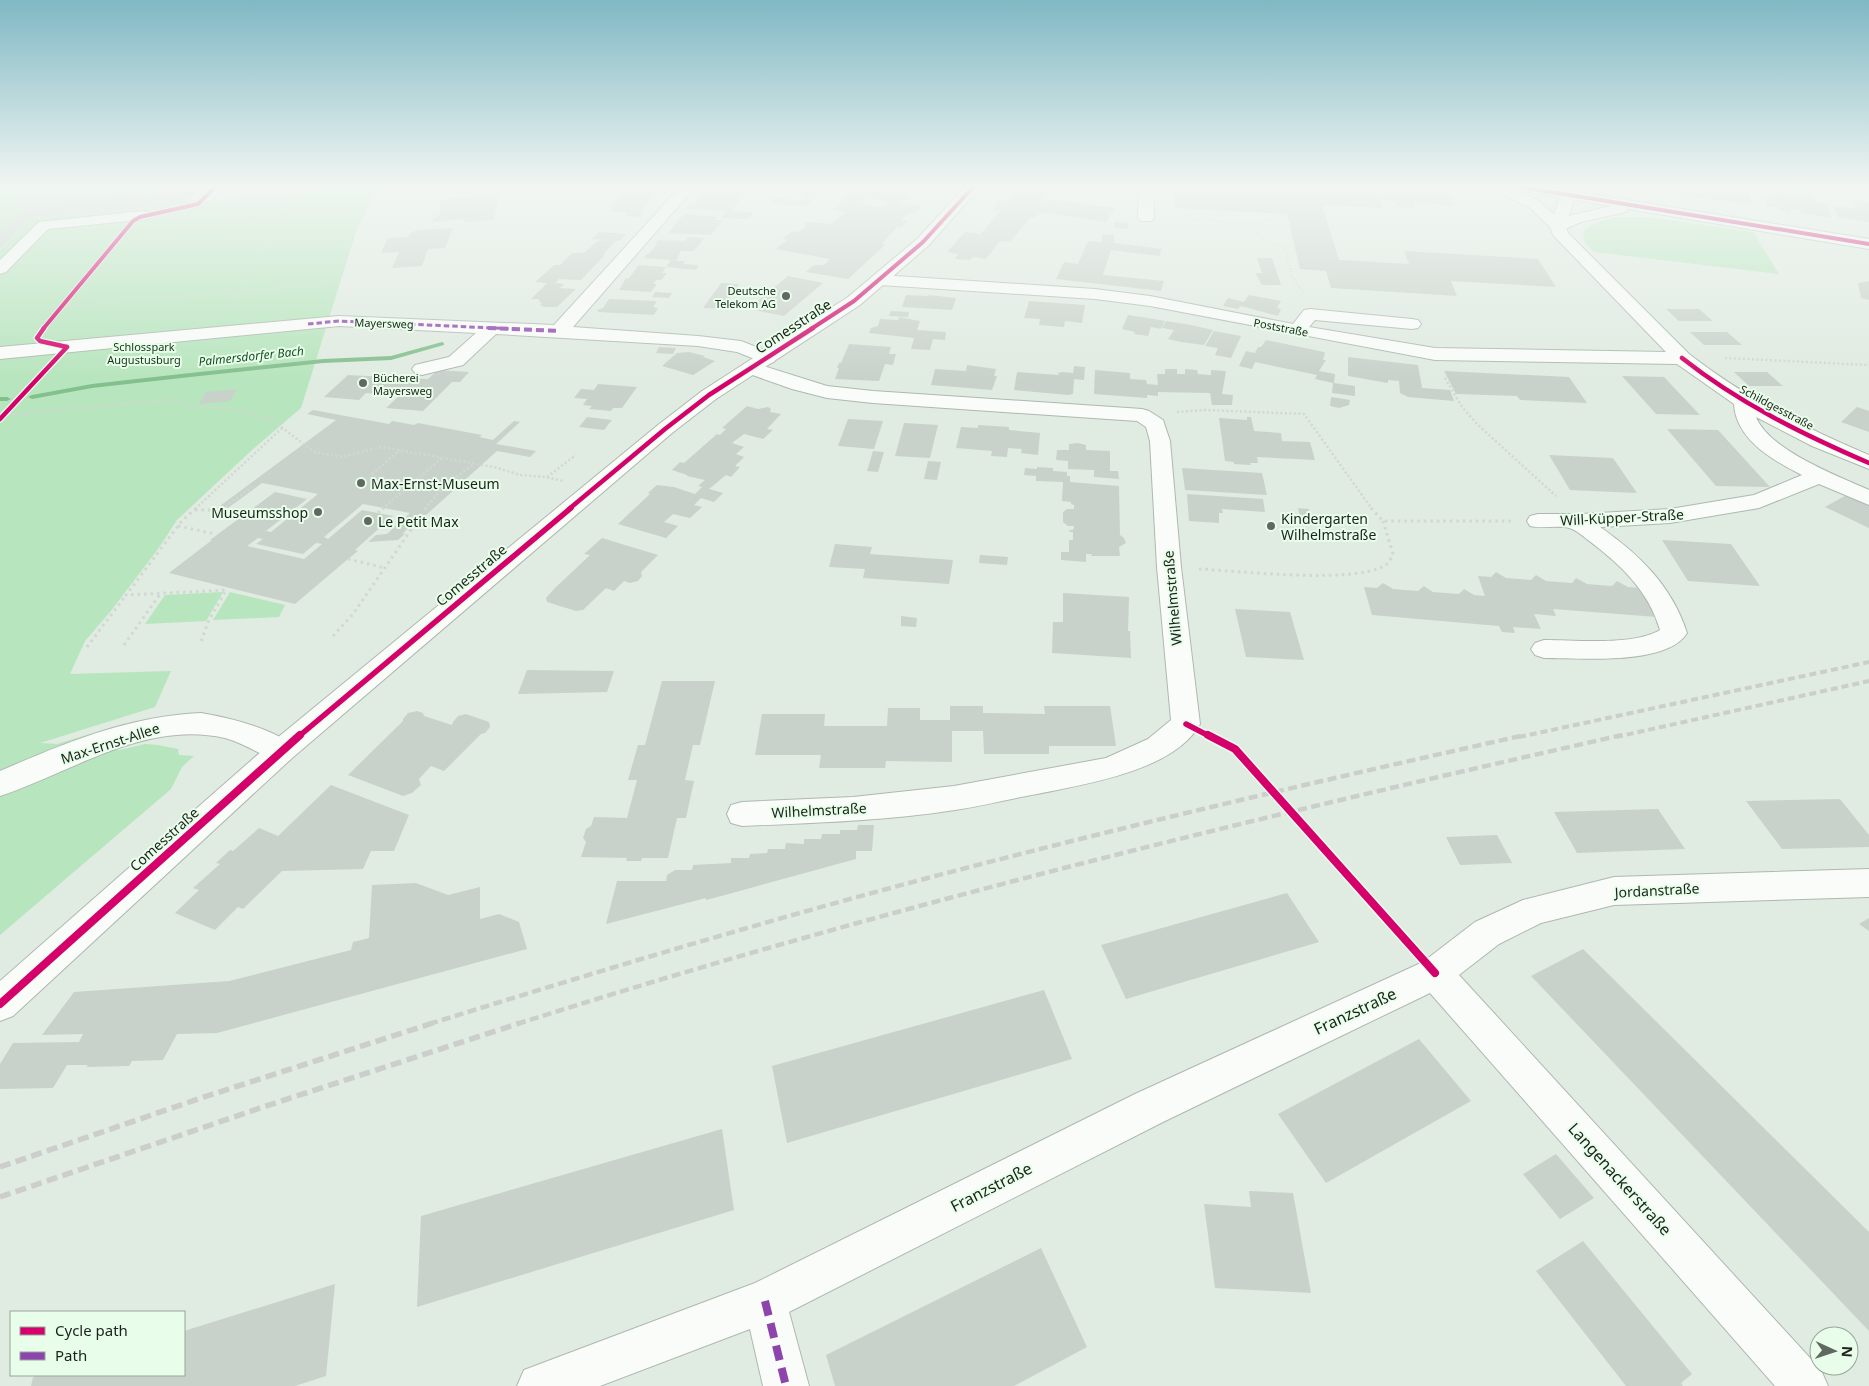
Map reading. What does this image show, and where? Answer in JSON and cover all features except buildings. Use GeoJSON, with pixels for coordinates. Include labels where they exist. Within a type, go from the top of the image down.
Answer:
{"type":"FeatureCollection","features":[{"type":"Feature","properties":{"kind":"street"},"geometry":{"type":"LineString","coordinates":[[0,269],[18,251]]}},
{"type":"Feature","properties":{"kind":"street"},"geometry":{"type":"LineString","coordinates":[[559,331],[631,251]]}},
{"type":"Feature","properties":{"kind":"street","name":"Comesstraße"},"geometry":{"type":"LineString","coordinates":[[0,1004],[280,751],[594,489],[702,401],[854,301],[914,251]]}},
{"type":"Feature","properties":{"kind":"street","name":"Schildgesstraße"},"geometry":{"type":"LineString","coordinates":[[1576,251],[1700,374],[1744,402],[1804,434],[1869,462]]}},
{"type":"Feature","properties":{"kind":"street","name":"Poststraße"},"geometry":{"type":"LineString","coordinates":[[880,280],[1095,294],[1150,301],[1435,354],[1682,358]]}},
{"type":"Feature","properties":{"kind":"street"},"geometry":{"type":"LineString","coordinates":[[1298,330],[1310,314],[1306,296]]}},
{"type":"Feature","properties":{"kind":"street"},"geometry":{"type":"LineString","coordinates":[[1310,314],[1412,324]]}},
{"type":"Feature","properties":{"kind":"street","name":"Mayersweg"},"geometry":{"type":"LineString","coordinates":[[0,353],[339,321],[559,331],[698,341],[740,347],[767,358]]}},
{"type":"Feature","properties":{"kind":"street"},"geometry":{"type":"LineString","coordinates":[[422,369],[456,361],[491,328]]}},
{"type":"Feature","properties":{"kind":"street"},"geometry":{"type":"LineString","coordinates":[[751,368],[799,385],[828,392],[1142,415]]}},
{"type":"Feature","properties":{"kind":"street","name":"Schildgesstraße"},"geometry":{"type":"LineString","coordinates":[[1744,402],[1744,415],[1750,426],[1762,439],[1782,454],[1819,476],[1869,498]]}},
{"type":"Feature","properties":{"kind":"street","name":"Wilhelmstraße"},"geometry":{"type":"LineString","coordinates":[[742,814],[853,809],[954,798],[1111,768],[1158,747],[1186,724],[1169,567],[1160,441],[1156,424],[1142,415]]}},
{"type":"Feature","properties":{"kind":"street","name":"Will-Küpper-Straße"},"geometry":{"type":"LineString","coordinates":[[1538,521],[1578,521],[1670,516],[1759,501],[1819,476]]}},
{"type":"Feature","properties":{"kind":"street"},"geometry":{"type":"LineString","coordinates":[[1544,650],[1633,648],[1656,644],[1674,632],[1671,618],[1645,578],[1623,555],[1578,521]]}},
{"type":"Feature","properties":{"kind":"street","name":"Max-Ernst-Allee"},"geometry":{"type":"LineString","coordinates":[[0,784],[57,760],[135,732],[162,725],[190,724],[228,728],[280,751]]}},
{"type":"Feature","properties":{"kind":"street","name":"Jordanstraße"},"geometry":{"type":"LineString","coordinates":[[1435,973],[1487,933],[1535,910],[1614,891],[1869,883]]}},
{"type":"Feature","properties":{"kind":"street","name":"Franzstraße"},"geometry":{"type":"LineString","coordinates":[[540,1386],[765,1301],[1149,1108],[1435,973]]}},
{"type":"Feature","properties":{"kind":"street","name":"Langenackerstraße"},"geometry":{"type":"LineString","coordinates":[[1435,973],[1806,1386]]}},
{"type":"Feature","properties":{"kind":"street"},"geometry":{"type":"LineString","coordinates":[[765,1301],[786,1386]]}},
{"type":"Feature","properties":{"kind":"path"},"geometry":{"type":"LineString","coordinates":[[217,333],[263,251]]}},
{"type":"Feature","properties":{"kind":"path"},"geometry":{"type":"LineString","coordinates":[[1285,251],[1292,277],[1306,296]]}},
{"type":"Feature","properties":{"kind":"path"},"geometry":{"type":"LineString","coordinates":[[61,307],[327,284]]}},
{"type":"Feature","properties":{"kind":"path"},"geometry":{"type":"LineString","coordinates":[[1435,354],[1447,382],[1462,408],[1477,424],[1523,464],[1578,521]]}},
{"type":"Feature","properties":{"kind":"path"},"geometry":{"type":"LineString","coordinates":[[1682,358],[1735,358],[1869,365]]}},
{"type":"Feature","properties":{"kind":"path"},"geometry":{"type":"LineString","coordinates":[[4,415],[170,400],[179,401],[191,407],[222,407],[251,412],[275,422],[319,454],[341,458],[381,447],[475,464],[520,475],[546,477],[594,489]]}},
{"type":"Feature","properties":{"kind":"path"},"geometry":{"type":"LineString","coordinates":[[1142,415],[1204,410],[1304,414],[1365,502],[1383,521],[1393,554],[1383,567],[1356,574],[1298,574],[1169,567]]}},
{"type":"Feature","properties":{"kind":"path"},"geometry":{"type":"LineString","coordinates":[[87,647],[178,526],[282,428]]}},
{"type":"Feature","properties":{"kind":"path"},"geometry":{"type":"LineString","coordinates":[[372,474],[400,450]]}},
{"type":"Feature","properties":{"kind":"path"},"geometry":{"type":"LineString","coordinates":[[546,477],[576,455]]}},
{"type":"Feature","properties":{"kind":"path"},"geometry":{"type":"LineString","coordinates":[[378,513],[443,458]]}},
{"type":"Feature","properties":{"kind":"path"},"geometry":{"type":"LineString","coordinates":[[333,636],[353,614],[433,498],[444,486],[475,464]]}},
{"type":"Feature","properties":{"kind":"path"},"geometry":{"type":"LineString","coordinates":[[194,510],[221,510],[252,487]]}},
{"type":"Feature","properties":{"kind":"path"},"geometry":{"type":"LineString","coordinates":[[1383,521],[1538,521]]}},
{"type":"Feature","properties":{"kind":"path"},"geometry":{"type":"LineString","coordinates":[[178,526],[215,534]]}},
{"type":"Feature","properties":{"kind":"path"},"geometry":{"type":"LineString","coordinates":[[348,559],[385,568]]}},
{"type":"Feature","properties":{"kind":"path"},"geometry":{"type":"LineString","coordinates":[[126,595],[226,590],[208,622],[201,642]]}},
{"type":"Feature","properties":{"kind":"path"},"geometry":{"type":"LineString","coordinates":[[124,645],[161,593]]}},
{"type":"Feature","properties":{"kind":"green space","name":"Schlosspark Augustusburg"},"geometry":{"type":"Polygon","coordinates":[[[0,251],[350,251],[301,408],[252,450],[177,520],[158,549],[110,612],[85,641],[70,674],[171,671],[155,707],[40,743],[57,744],[126,723],[74,746],[120,750],[145,744],[158,745],[178,749],[179,755],[194,756],[182,767],[171,789],[0,935],[0,251]]]}},
{"type":"Feature","properties":{"kind":"green space"},"geometry":{"type":"Polygon","coordinates":[[[1593,251],[1765,251],[1779,274],[1593,251]]]}},
{"type":"Feature","properties":{"kind":"green space"},"geometry":{"type":"Polygon","coordinates":[[[223,592],[206,621],[145,624],[165,595],[223,592]]]}},
{"type":"Feature","properties":{"kind":"green space"},"geometry":{"type":"Polygon","coordinates":[[[230,592],[285,605],[279,617],[213,620],[230,592]]]}},
{"type":"Feature","properties":{"kind":"waterway","name":"Palmersdorfer Bach"},"geometry":{"type":"LineString","coordinates":[[32,397],[92,386],[181,376],[323,361],[391,358],[442,344]]}},
{"type":"Feature","properties":{"kind":"waterway","name":"Palmersdorfer Bach"},"geometry":{"type":"LineString","coordinates":[[0,399],[7,399]]}},
{"type":"Feature","properties":{"kind":"railway"},"geometry":{"type":"LineString","coordinates":[[1519,737],[1869,662]]}},
{"type":"Feature","properties":{"kind":"railway"},"geometry":{"type":"LineString","coordinates":[[1616,737],[1869,681]]}},
{"type":"Feature","properties":{"kind":"railway"},"geometry":{"type":"LineString","coordinates":[[429,1024],[661,953],[894,887],[1051,846],[1525,735]]}},
{"type":"Feature","properties":{"kind":"railway"},"geometry":{"type":"LineString","coordinates":[[517,1024],[653,982],[928,904],[1343,799],[1622,735]]}},
{"type":"Feature","properties":{"kind":"railway"},"geometry":{"type":"LineString","coordinates":[[0,1167],[207,1096],[433,1023]]}},
{"type":"Feature","properties":{"kind":"railway"},"geometry":{"type":"LineString","coordinates":[[0,1197],[263,1107],[520,1023]]}},
{"type":"Feature","properties":{"kind":"marked path"},"geometry":{"type":"LineString","coordinates":[[308,324],[339,321],[559,331]]}},
{"type":"Feature","properties":{"kind":"marked path"},"geometry":{"type":"LineString","coordinates":[[765,1301],[786,1386]]}},
{"type":"Feature","properties":{"kind":"cycle path"},"geometry":{"type":"LineString","coordinates":[[67,347],[40,341],[37,338],[108,251]]}},
{"type":"Feature","properties":{"kind":"cycle path"},"geometry":{"type":"LineString","coordinates":[[0,1004],[281,751],[665,429],[709,395],[854,301],[913,251]]}},
{"type":"Feature","properties":{"kind":"cycle path"},"geometry":{"type":"LineString","coordinates":[[0,419],[67,347]]}},
{"type":"Feature","properties":{"kind":"cycle path"},"geometry":{"type":"LineString","coordinates":[[1682,358],[1725,390],[1771,418],[1869,463]]}},
{"type":"Feature","properties":{"kind":"cycle path"},"geometry":{"type":"LineString","coordinates":[[1186,724],[1235,749],[1435,973]]}},
{"type":"Feature","properties":{"kind":"place","name":"Deutsche Telekom AG"},"geometry":{"type":"Point","coordinates":[786,296]}},
{"type":"Feature","properties":{"kind":"place","name":"Bücherei Mayersweg"},"geometry":{"type":"Point","coordinates":[363,383]}},
{"type":"Feature","properties":{"kind":"place","name":"Max-Ernst-Museum"},"geometry":{"type":"Point","coordinates":[361,483]}},
{"type":"Feature","properties":{"kind":"place","name":"Museumsshop"},"geometry":{"type":"Point","coordinates":[318,512]}},
{"type":"Feature","properties":{"kind":"place","name":"Le Petit Max"},"geometry":{"type":"Point","coordinates":[368,521]}},
{"type":"Feature","properties":{"kind":"place","name":"Kindergarten Wilhelmstraße"},"geometry":{"type":"Point","coordinates":[1271,526]}}]}
